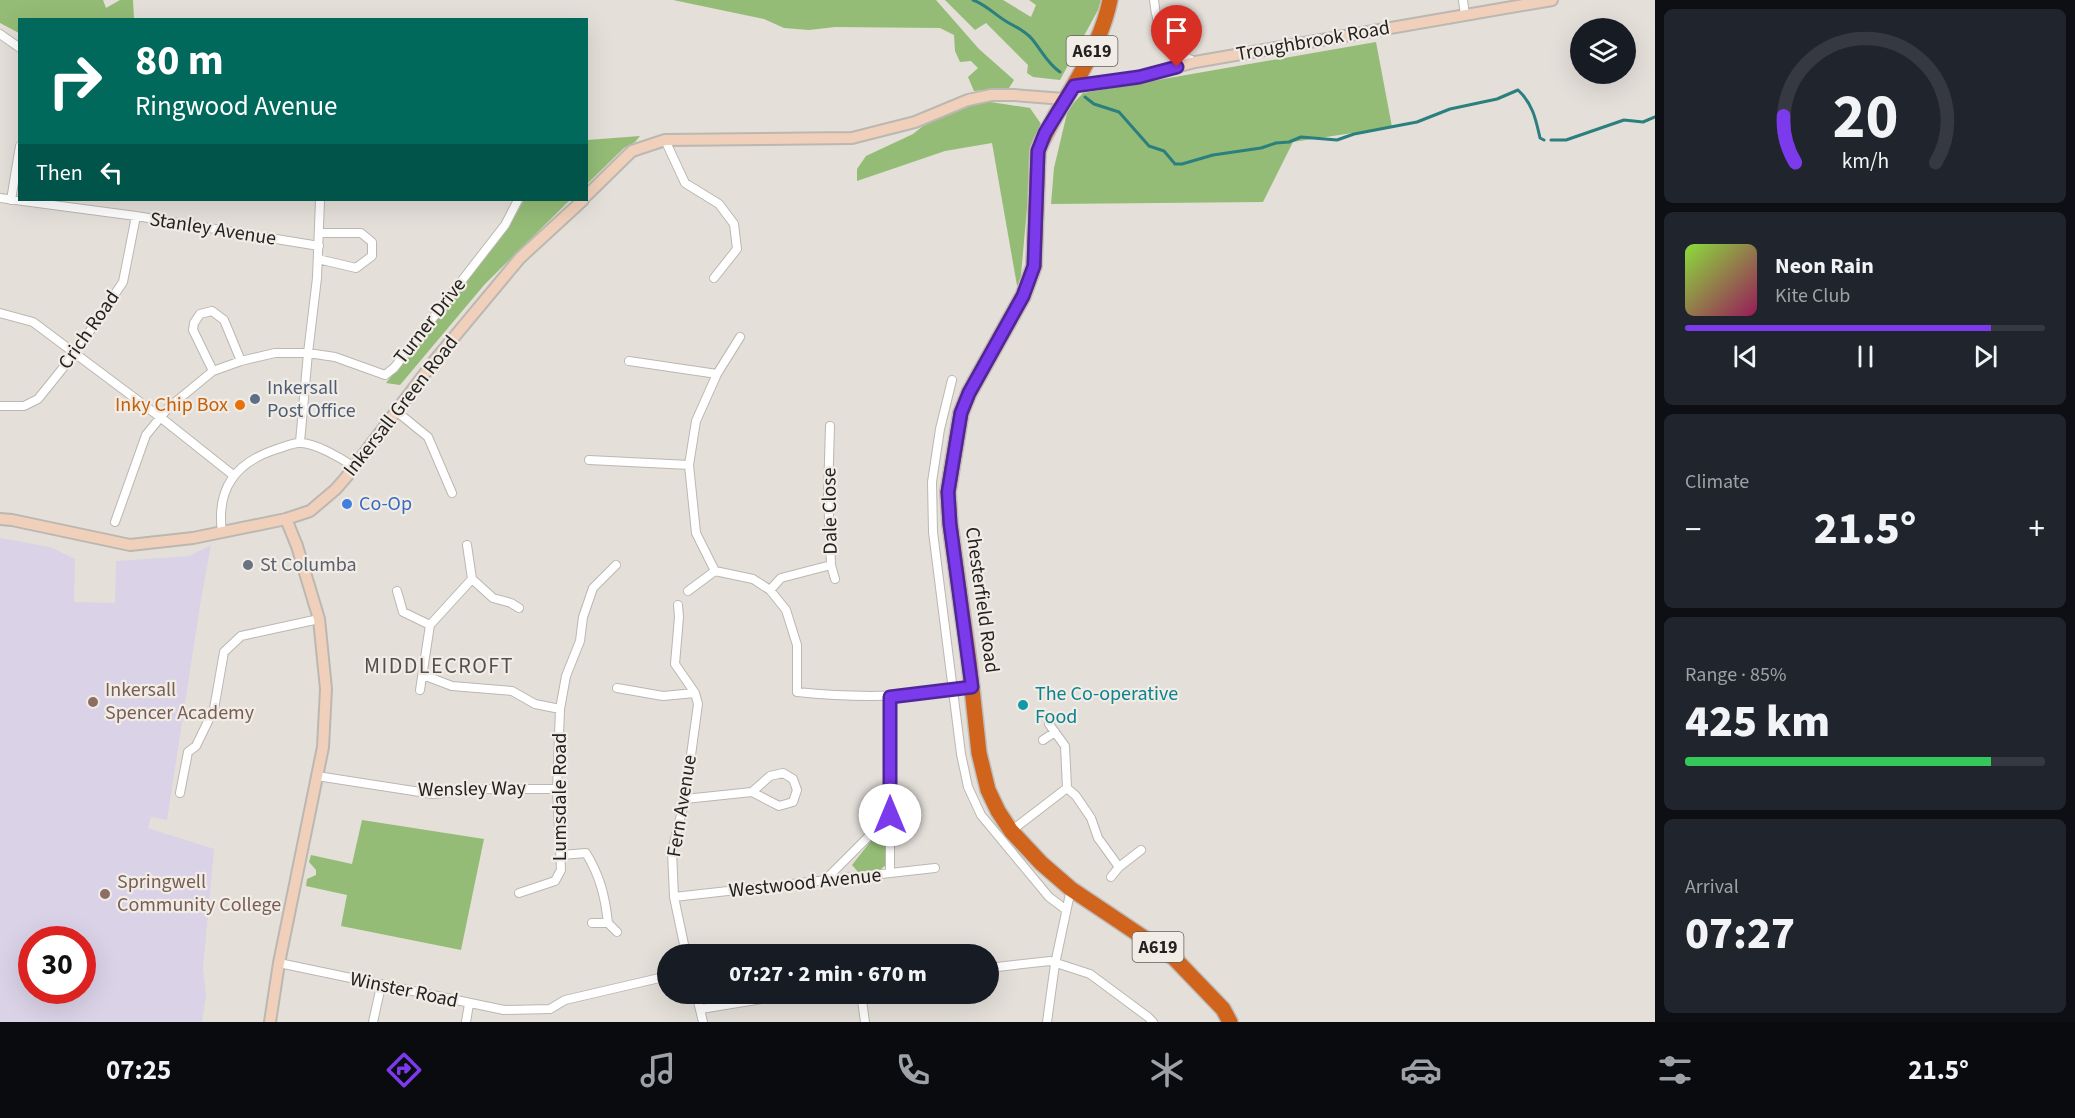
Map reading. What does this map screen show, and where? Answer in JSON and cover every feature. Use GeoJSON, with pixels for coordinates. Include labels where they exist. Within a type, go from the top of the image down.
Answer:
{"type":"FeatureCollection","features":[{"type":"Feature","properties":{"kind":"highway","name":"A619"},"geometry":{"type":"LineString","coordinates":[[1065,99],[1105,26],[1110,0]]}},
{"type":"Feature","properties":{"kind":"highway","name":"Chesterfield Road"},"geometry":{"type":"LineString","coordinates":[[1065,99],[1045,133],[1038,151],[1034,266],[1023,296],[969,393],[961,413],[948,492],[979,753],[988,790],[1011,831],[1041,863],[1071,889],[1174,958],[1223,1009],[1230,1022]]}},
{"type":"Feature","properties":{"kind":"street"},"geometry":{"type":"LineString","coordinates":[[1154,0],[1155,15],[1161,32],[1171,47],[1182,56],[1195,62]]}},
{"type":"Feature","properties":{"kind":"street"},"geometry":{"type":"LineString","coordinates":[[1463,0],[1465,15]]}},
{"type":"Feature","properties":{"kind":"street","name":"Troughbrook Road"},"geometry":{"type":"LineString","coordinates":[[1074,86],[1139,77],[1195,62],[1552,0]]}},
{"type":"Feature","properties":{"kind":"street"},"geometry":{"type":"LineString","coordinates":[[0,33],[18,46]]}},
{"type":"Feature","properties":{"kind":"street"},"geometry":{"type":"LineString","coordinates":[[588,194],[632,151],[665,140],[852,138],[915,122],[968,100],[991,95],[1065,99]]}},
{"type":"Feature","properties":{"kind":"street"},"geometry":{"type":"LineString","coordinates":[[665,140],[685,183],[719,204],[734,225],[737,249],[714,278]]}},
{"type":"Feature","properties":{"kind":"street"},"geometry":{"type":"LineString","coordinates":[[11,200],[18,158]]}},
{"type":"Feature","properties":{"kind":"street","name":"Stanley Avenue"},"geometry":{"type":"LineString","coordinates":[[0,198],[18,201]]}},
{"type":"Feature","properties":{"kind":"street","name":"Stanley Avenue"},"geometry":{"type":"LineString","coordinates":[[19,201],[136,216],[319,246]]}},
{"type":"Feature","properties":{"kind":"street"},"geometry":{"type":"LineString","coordinates":[[300,442],[318,259],[320,201]]}},
{"type":"Feature","properties":{"kind":"street","name":"Turner Drive"},"geometry":{"type":"LineString","coordinates":[[308,352],[335,357],[385,375],[394,368],[505,225],[517,201]]}},
{"type":"Feature","properties":{"kind":"street","name":"Inkersall Green Road"},"geometry":{"type":"LineString","coordinates":[[0,519],[130,545],[194,538],[286,519],[310,511],[336,489],[435,360],[520,258],[582,201]]}},
{"type":"Feature","properties":{"kind":"street","name":"Crich Road"},"geometry":{"type":"LineString","coordinates":[[0,406],[24,406],[38,399],[75,354],[123,282],[136,216]]}},
{"type":"Feature","properties":{"kind":"street"},"geometry":{"type":"LineString","coordinates":[[318,259],[356,268],[372,256],[372,242],[361,233],[320,233]]}},
{"type":"Feature","properties":{"kind":"street"},"geometry":{"type":"LineString","coordinates":[[213,371],[193,330],[194,323],[200,314],[212,311],[224,320],[241,361]]}},
{"type":"Feature","properties":{"kind":"street"},"geometry":{"type":"LineString","coordinates":[[0,313],[33,322],[233,475]]}},
{"type":"Feature","properties":{"kind":"street"},"geometry":{"type":"LineString","coordinates":[[715,571],[696,532],[688,465],[696,421],[717,374],[740,336]]}},
{"type":"Feature","properties":{"kind":"street"},"geometry":{"type":"LineString","coordinates":[[115,522],[146,435],[160,417],[213,371],[275,353],[308,352]]}},
{"type":"Feature","properties":{"kind":"street"},"geometry":{"type":"LineString","coordinates":[[629,361],[717,374]]}},
{"type":"Feature","properties":{"kind":"street","name":"Chesterfield Road"},"geometry":{"type":"LineString","coordinates":[[952,380],[940,429],[932,482],[933,532],[946,626],[951,691],[968,787],[981,815],[1049,897],[1065,909]]}},
{"type":"Feature","properties":{"kind":"street"},"geometry":{"type":"LineString","coordinates":[[396,411],[428,437],[452,493]]}},
{"type":"Feature","properties":{"kind":"street","name":"Dale Close"},"geometry":{"type":"LineString","coordinates":[[770,590],[781,578],[831,565],[828,495],[830,426]]}},
{"type":"Feature","properties":{"kind":"street"},"geometry":{"type":"LineString","coordinates":[[222,532],[219,516],[225,490],[233,475],[244,464],[261,454],[300,442],[331,452],[354,466]]}},
{"type":"Feature","properties":{"kind":"street"},"geometry":{"type":"LineString","coordinates":[[590,460],[688,465]]}},
{"type":"Feature","properties":{"kind":"street"},"geometry":{"type":"LineString","coordinates":[[270,1022],[279,963],[324,747],[326,689],[319,619],[297,546],[286,519]]}},
{"type":"Feature","properties":{"kind":"street"},"geometry":{"type":"LineString","coordinates":[[467,545],[472,579],[493,598],[519,608]]}},
{"type":"Feature","properties":{"kind":"street","name":"Lumsdale Road"},"geometry":{"type":"LineString","coordinates":[[519,893],[555,882],[561,870],[556,789],[560,709],[566,676],[580,641],[583,617],[593,588],[616,565]]}},
{"type":"Feature","properties":{"kind":"street"},"geometry":{"type":"LineString","coordinates":[[831,565],[835,579]]}},
{"type":"Feature","properties":{"kind":"street"},"geometry":{"type":"LineString","coordinates":[[688,591],[715,571],[753,579],[770,590],[786,610],[797,645],[797,692],[843,697],[890,697],[972,687]]}},
{"type":"Feature","properties":{"kind":"street"},"geometry":{"type":"LineString","coordinates":[[420,690],[430,625],[472,579]]}},
{"type":"Feature","properties":{"kind":"street"},"geometry":{"type":"LineString","coordinates":[[397,591],[403,612],[430,625]]}},
{"type":"Feature","properties":{"kind":"street"},"geometry":{"type":"LineString","coordinates":[[617,688],[663,696],[695,693],[675,664],[678,605]]}},
{"type":"Feature","properties":{"kind":"street"},"geometry":{"type":"LineString","coordinates":[[180,793],[188,752],[196,746],[214,709],[224,652],[241,636],[319,619]]}},
{"type":"Feature","properties":{"kind":"street"},"geometry":{"type":"LineString","coordinates":[[423,675],[452,686],[512,691],[535,704],[560,709]]}},
{"type":"Feature","properties":{"kind":"street","name":"Fern Avenue"},"geometry":{"type":"LineString","coordinates":[[684,944],[674,897],[672,851],[685,799],[698,704],[695,693]]}},
{"type":"Feature","properties":{"kind":"street"},"geometry":{"type":"LineString","coordinates":[[890,697],[890,873]]}},
{"type":"Feature","properties":{"kind":"street"},"geometry":{"type":"LineString","coordinates":[[1049,724],[1065,746],[1067,788],[1076,796],[1091,818],[1098,838],[1119,867]]}},
{"type":"Feature","properties":{"kind":"street"},"geometry":{"type":"LineString","coordinates":[[1043,740],[1055,732]]}},
{"type":"Feature","properties":{"kind":"street"},"geometry":{"type":"LineString","coordinates":[[685,799],[752,792],[779,806],[792,802],[797,790],[793,779],[783,773],[770,776],[752,792]]}},
{"type":"Feature","properties":{"kind":"street","name":"Wensley Way"},"geometry":{"type":"LineString","coordinates":[[317,777],[433,794],[487,789],[556,789]]}},
{"type":"Feature","properties":{"kind":"street"},"geometry":{"type":"LineString","coordinates":[[1011,831],[1067,788]]}},
{"type":"Feature","properties":{"kind":"street"},"geometry":{"type":"LineString","coordinates":[[826,879],[890,815]]}},
{"type":"Feature","properties":{"kind":"street"},"geometry":{"type":"LineString","coordinates":[[1111,877],[1119,867],[1141,850]]}},
{"type":"Feature","properties":{"kind":"street"},"geometry":{"type":"LineString","coordinates":[[561,855],[585,852],[597,871],[605,897],[608,923],[617,932]]}},
{"type":"Feature","properties":{"kind":"street","name":"Westwood Avenue"},"geometry":{"type":"LineString","coordinates":[[674,897],[935,868]]}},
{"type":"Feature","properties":{"kind":"street"},"geometry":{"type":"LineString","coordinates":[[1047,1022],[1055,964],[1071,889]]}},
{"type":"Feature","properties":{"kind":"street"},"geometry":{"type":"LineString","coordinates":[[592,923],[608,923]]}},
{"type":"Feature","properties":{"kind":"street"},"geometry":{"type":"LineString","coordinates":[[999,967],[1050,962],[1090,974],[1153,1022]]}},
{"type":"Feature","properties":{"kind":"street","name":"Winster Road"},"geometry":{"type":"LineString","coordinates":[[279,963],[504,1010],[550,1009],[565,1000],[657,979]]}},
{"type":"Feature","properties":{"kind":"street"},"geometry":{"type":"LineString","coordinates":[[373,1022],[381,986]]}},
{"type":"Feature","properties":{"kind":"street"},"geometry":{"type":"LineString","coordinates":[[466,1022],[469,1004]]}},
{"type":"Feature","properties":{"kind":"street"},"geometry":{"type":"LineString","coordinates":[[699,1004],[703,1022]]}},
{"type":"Feature","properties":{"kind":"street"},"geometry":{"type":"LineString","coordinates":[[701,1009],[731,1004]]}},
{"type":"Feature","properties":{"kind":"street"},"geometry":{"type":"LineString","coordinates":[[863,1004],[865,1022]]}},
{"type":"Feature","properties":{"kind":"shaded area"},"geometry":{"type":"Polygon","coordinates":[[[0,538],[50,547],[75,559],[74,602],[115,603],[116,561],[189,556],[211,545],[167,820],[151,817],[148,828],[214,849],[203,968],[206,995],[202,1022],[0,1022],[0,538]]]}},
{"type":"Feature","properties":{"kind":"green space"},"geometry":{"type":"Polygon","coordinates":[[[0,0],[103,0],[106,8],[120,0],[133,0],[134,18],[18,18],[18,32],[0,23],[0,0]]]}},
{"type":"Feature","properties":{"kind":"green space"},"geometry":{"type":"Polygon","coordinates":[[[673,0],[936,0],[979,49],[1014,80],[1009,88],[974,91],[968,77],[978,68],[971,61],[960,62],[955,51],[954,35],[940,28],[835,27],[809,30],[784,28],[764,19],[673,0]]]}},
{"type":"Feature","properties":{"kind":"green space"},"geometry":{"type":"Polygon","coordinates":[[[945,0],[1003,0],[1031,17],[1036,5],[1029,0],[1101,0],[1098,10],[1060,80],[1033,77],[1027,73],[1028,65],[986,23],[975,30],[945,0]]]}},
{"type":"Feature","properties":{"kind":"green space"},"geometry":{"type":"Polygon","coordinates":[[[1376,42],[1392,127],[1293,142],[1263,202],[1051,204],[1054,168],[1068,109],[1083,93],[1376,42]]]}},
{"type":"Feature","properties":{"kind":"green space"},"geometry":{"type":"Polygon","coordinates":[[[984,101],[1030,108],[1041,124],[1031,164],[1019,297],[992,143],[945,151],[857,181],[857,169],[866,156],[913,134],[923,126],[975,102],[984,101]]]}},
{"type":"Feature","properties":{"kind":"green space"},"geometry":{"type":"Polygon","coordinates":[[[640,136],[624,148],[588,183],[588,140],[640,136]]]}},
{"type":"Feature","properties":{"kind":"green space"},"geometry":{"type":"Polygon","coordinates":[[[523,201],[569,201],[485,284],[400,385],[386,383],[509,226],[523,201]]]}},
{"type":"Feature","properties":{"kind":"green space"},"geometry":{"type":"Polygon","coordinates":[[[362,820],[484,839],[461,950],[341,926],[347,895],[306,886],[307,879],[316,875],[316,870],[309,862],[311,855],[352,864],[362,820]]]}},
{"type":"Feature","properties":{"kind":"green space"},"geometry":{"type":"Polygon","coordinates":[[[874,837],[884,838],[886,865],[881,869],[859,873],[852,865],[874,837]]]}},
{"type":"Feature","properties":{"kind":"waterway"},"geometry":{"type":"LineString","coordinates":[[973,0],[1027,34],[1048,61],[1060,72]]}},
{"type":"Feature","properties":{"kind":"waterway"},"geometry":{"type":"LineString","coordinates":[[1085,97],[1094,104],[1119,112],[1149,146],[1164,151],[1175,164],[1213,155],[1261,148],[1301,137],[1337,140],[1354,134],[1417,122],[1450,109],[1497,99],[1518,90],[1530,107],[1540,138],[1544,140]]}},
{"type":"Feature","properties":{"kind":"waterway"},"geometry":{"type":"LineString","coordinates":[[1551,140],[1566,140],[1624,120],[1643,122],[1655,117]]}},
{"type":"Feature","properties":{"kind":"place","name":"Inkersall Post Office"},"geometry":{"type":"Point","coordinates":[255,399]}},
{"type":"Feature","properties":{"kind":"place","name":"Inky Chip Box"},"geometry":{"type":"Point","coordinates":[240,405]}},
{"type":"Feature","properties":{"kind":"place","name":"Co-Op"},"geometry":{"type":"Point","coordinates":[347,504]}},
{"type":"Feature","properties":{"kind":"place","name":"St Columba"},"geometry":{"type":"Point","coordinates":[248,565]}},
{"type":"Feature","properties":{"kind":"place","name":"Inkersall Spencer Academy"},"geometry":{"type":"Point","coordinates":[93,702]}},
{"type":"Feature","properties":{"kind":"place","name":"The Co-operative Food"},"geometry":{"type":"Point","coordinates":[1023,705]}},
{"type":"Feature","properties":{"kind":"place","name":"Springwell Community College"},"geometry":{"type":"Point","coordinates":[105,894]}},
{"type":"Feature","properties":{"kind":"district","name":"MIDDLECROFT"},"geometry":{"type":"Point","coordinates":[439,666]}},
{"type":"Feature","properties":{"kind":"route"},"geometry":{"type":"LineString","coordinates":[[890,815],[890,697],[972,687],[950,524],[948,492],[961,413],[969,393],[1023,296],[1034,266],[1038,151],[1045,133],[1074,86],[1139,77],[1177,67]]}}]}
